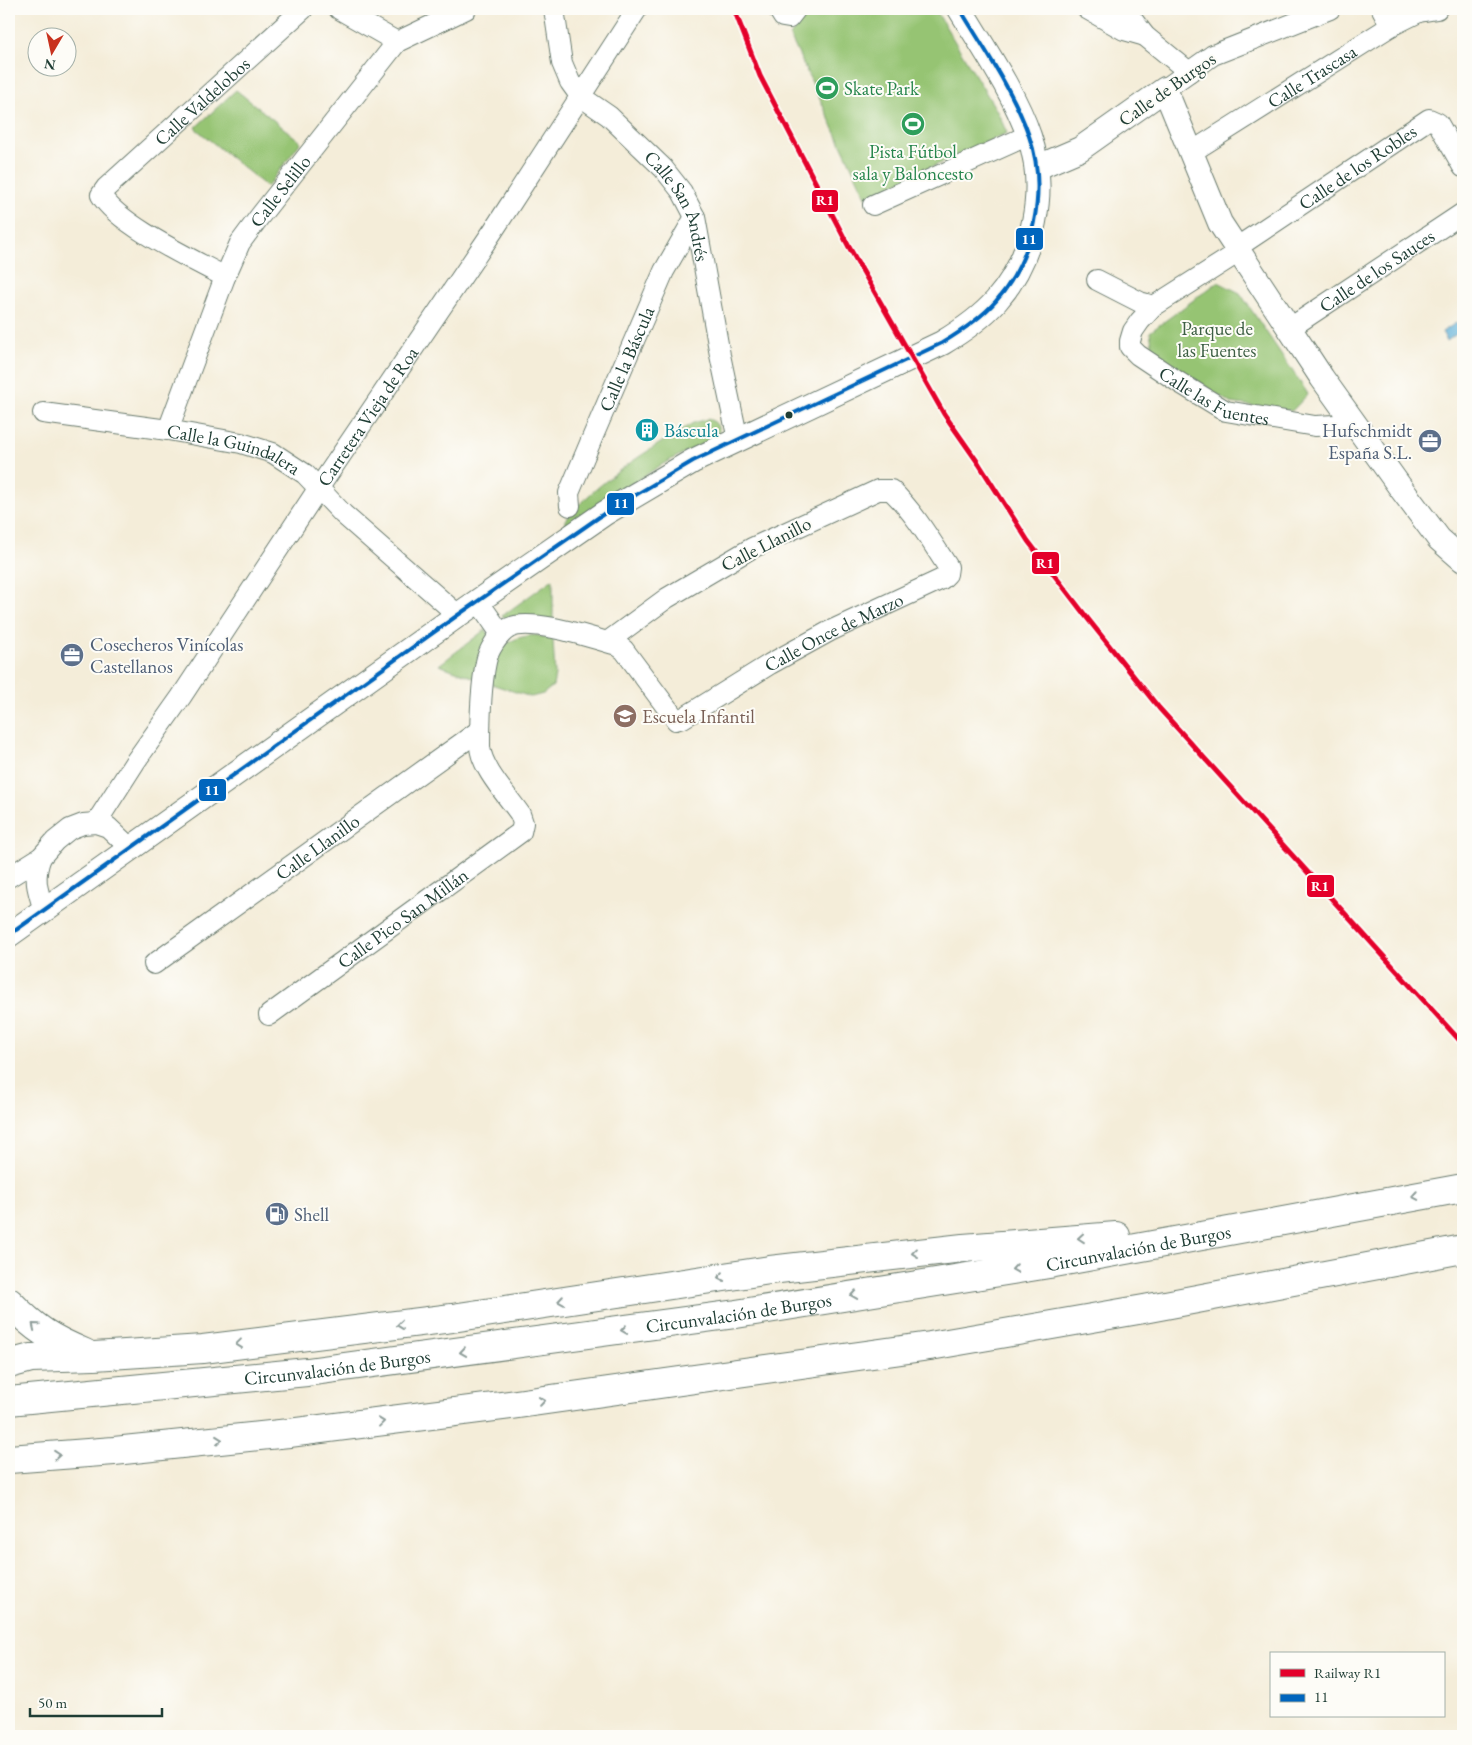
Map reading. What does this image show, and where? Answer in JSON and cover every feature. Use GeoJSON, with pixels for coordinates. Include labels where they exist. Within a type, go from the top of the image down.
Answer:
{"type":"FeatureCollection","features":[{"type":"Feature","properties":{"kind":"highway","name":"Circunvalación de Burgos"},"geometry":{"type":"LineString","coordinates":[[9,1400],[307,1372],[736,1314],[1049,1264],[1463,1188]]}},
{"type":"Feature","properties":{"kind":"highway"},"geometry":{"type":"LineString","coordinates":[[9,1364],[31,1358],[203,1349],[452,1318],[770,1270],[934,1251],[1269,1223]]}},
{"type":"Feature","properties":{"kind":"highway"},"geometry":{"type":"LineString","coordinates":[[9,1459],[289,1433],[510,1405],[911,1349],[1135,1310],[1463,1249]]}},
{"type":"Feature","properties":{"kind":"highway"},"geometry":{"type":"LineString","coordinates":[[9,1302],[39,1330],[59,1342],[94,1356]]}},
{"type":"Feature","properties":{"kind":"street","name":"Calle Valdelobos"},"geometry":{"type":"LineString","coordinates":[[226,277],[138,229],[105,202],[101,195],[106,188],[303,9]]}},
{"type":"Feature","properties":{"kind":"street"},"geometry":{"type":"LineString","coordinates":[[339,9],[397,42]]}},
{"type":"Feature","properties":{"kind":"street","name":"Calle Selillo"},"geometry":{"type":"LineString","coordinates":[[168,430],[240,243],[397,42],[466,9]]}},
{"type":"Feature","properties":{"kind":"street","name":"Calle San Andrés"},"geometry":{"type":"LineString","coordinates":[[554,9],[562,63],[570,82],[580,96],[609,116],[663,168],[682,192],[695,217],[720,355],[738,440]]}},
{"type":"Feature","properties":{"kind":"street","name":"Carretera Vieja de Roa"},"geometry":{"type":"LineString","coordinates":[[96,823],[134,762],[186,690],[318,489],[483,247],[638,9]]}},
{"type":"Feature","properties":{"kind":"street"},"geometry":{"type":"LineString","coordinates":[[778,9],[783,17],[789,18],[796,9]]}},
{"type":"Feature","properties":{"kind":"street"},"geometry":{"type":"LineString","coordinates":[[9,935],[604,513],[693,461],[942,343],[981,316],[997,300],[1022,260],[1030,237],[1036,208],[1038,168],[1029,134],[997,71],[960,9]]}},
{"type":"Feature","properties":{"kind":"street"},"geometry":{"type":"LineString","coordinates":[[1086,9],[1124,30],[1145,36]]}},
{"type":"Feature","properties":{"kind":"street"},"geometry":{"type":"LineString","coordinates":[[1118,9],[1132,19],[1145,36],[1189,72]]}},
{"type":"Feature","properties":{"kind":"street","name":"Calle de Burgos"},"geometry":{"type":"LineString","coordinates":[[1038,168],[1080,150],[1213,55],[1308,13],[1330,9]]}},
{"type":"Feature","properties":{"kind":"street","name":"Calle Trascasa"},"geometry":{"type":"LineString","coordinates":[[1190,153],[1386,17],[1437,9]]}},
{"type":"Feature","properties":{"kind":"street"},"geometry":{"type":"LineString","coordinates":[[1164,90],[1220,223],[1237,250],[1356,424],[1439,539],[1463,560]]}},
{"type":"Feature","properties":{"kind":"street","name":"Calle de los Robles"},"geometry":{"type":"LineString","coordinates":[[1237,250],[1429,119],[1438,123],[1463,167]]}},
{"type":"Feature","properties":{"kind":"street"},"geometry":{"type":"LineString","coordinates":[[873,205],[1029,134]]}},
{"type":"Feature","properties":{"kind":"street","name":"Calle de los Sauces"},"geometry":{"type":"LineString","coordinates":[[1290,328],[1463,213]]}},
{"type":"Feature","properties":{"kind":"street","name":"Calle la Báscula"},"geometry":{"type":"LineString","coordinates":[[570,506],[569,493],[593,436],[664,272],[695,217]]}},
{"type":"Feature","properties":{"kind":"street","name":"Calle las Fuentes"},"geometry":{"type":"LineString","coordinates":[[1237,250],[1154,306],[1133,331],[1130,347],[1138,355],[1226,411],[1315,426],[1356,424]]}},
{"type":"Feature","properties":{"kind":"street"},"geometry":{"type":"LineString","coordinates":[[1097,280],[1140,302],[1154,306]]}},
{"type":"Feature","properties":{"kind":"street","name":"Calle la Guindalera"},"geometry":{"type":"LineString","coordinates":[[43,413],[168,430],[241,443],[273,453],[306,474],[343,514],[458,615]]}},
{"type":"Feature","properties":{"kind":"street","name":"Calle Llanillo"},"geometry":{"type":"LineString","coordinates":[[607,642],[667,598],[752,548],[878,490],[891,490],[899,497],[923,529]]}},
{"type":"Feature","properties":{"kind":"street","name":"Calle Once de Marzo"},"geometry":{"type":"LineString","coordinates":[[607,642],[617,645],[624,650],[676,720],[683,718],[770,664],[830,631],[942,579],[948,574],[948,567],[923,529]]}},
{"type":"Feature","properties":{"kind":"street"},"geometry":{"type":"LineString","coordinates":[[478,602],[501,634]]}},
{"type":"Feature","properties":{"kind":"street"},"geometry":{"type":"LineString","coordinates":[[480,730],[486,662],[501,634],[509,628],[526,625],[544,626],[607,642]]}},
{"type":"Feature","properties":{"kind":"street","name":"Calle Llanillo"},"geometry":{"type":"LineString","coordinates":[[154,964],[480,730]]}},
{"type":"Feature","properties":{"kind":"street","name":"Calle Pico San Millán"},"geometry":{"type":"LineString","coordinates":[[269,1016],[521,832],[523,823],[520,814],[483,759],[480,730]]}},
{"type":"Feature","properties":{"kind":"street"},"geometry":{"type":"LineString","coordinates":[[9,876],[41,857],[55,841],[70,829],[83,824],[96,823],[108,827],[130,848]]}},
{"type":"Feature","properties":{"kind":"street"},"geometry":{"type":"LineString","coordinates":[[41,857],[36,871],[36,888],[44,910]]}},
{"type":"Feature","properties":{"kind":"green space"},"geometry":{"type":"Polygon","coordinates":[[[811,9],[935,9],[997,111],[1007,133],[866,197],[790,36],[811,9]]]}},
{"type":"Feature","properties":{"kind":"green space"},"geometry":{"type":"Polygon","coordinates":[[[236,90],[301,142],[267,187],[195,128],[236,90]]]}},
{"type":"Feature","properties":{"kind":"green space","name":"Parque de las Fuentes"},"geometry":{"type":"Polygon","coordinates":[[[1218,282],[1240,293],[1308,394],[1292,411],[1230,403],[1153,350],[1150,332],[1218,282]]]}},
{"type":"Feature","properties":{"kind":"green space"},"geometry":{"type":"Polygon","coordinates":[[[707,419],[714,422],[717,426],[719,431],[715,437],[663,464],[565,526],[565,520],[593,491],[642,455],[693,423],[707,419]]]}},
{"type":"Feature","properties":{"kind":"green space"},"geometry":{"type":"Polygon","coordinates":[[[553,579],[553,620],[507,619],[502,616],[553,579]]]}},
{"type":"Feature","properties":{"kind":"green space"},"geometry":{"type":"Polygon","coordinates":[[[486,629],[488,634],[475,678],[439,665],[486,629]]]}},
{"type":"Feature","properties":{"kind":"green space"},"geometry":{"type":"Polygon","coordinates":[[[535,635],[553,639],[555,675],[553,686],[543,694],[531,697],[491,684],[495,664],[502,649],[514,640],[535,635]]]}},
{"type":"Feature","properties":{"kind":"water"},"geometry":{"type":"Polygon","coordinates":[[[1456,323],[1462,330],[1447,341],[1442,332],[1456,323]]]}},
{"type":"Feature","properties":{"kind":"rail line","name":"R1"},"geometry":{"type":"LineString","coordinates":[[734,9],[760,76],[849,247],[944,414],[979,464],[1028,541],[1159,708],[1463,1044]]}},
{"type":"Feature","properties":{"kind":"transit line","name":"11"},"geometry":{"type":"LineString","coordinates":[[9,935],[458,615],[605,513],[693,461],[942,343],[984,313],[1009,284],[1020,265],[1034,222],[1037,178],[1035,157],[1016,104],[960,9]]}},
{"type":"Feature","properties":{"kind":"place","name":"Skate Park"},"geometry":{"type":"Point","coordinates":[827,88]}},
{"type":"Feature","properties":{"kind":"place","name":"Pista Fútbol sala y Baloncesto"},"geometry":{"type":"Point","coordinates":[913,124]}},
{"type":"Feature","properties":{"kind":"place","name":"Báscula"},"geometry":{"type":"Point","coordinates":[647,430]}},
{"type":"Feature","properties":{"kind":"place","name":"Hufschmidt España S.L."},"geometry":{"type":"Point","coordinates":[1430,441]}},
{"type":"Feature","properties":{"kind":"place","name":"Cosecheros Vinícolas Castellanos"},"geometry":{"type":"Point","coordinates":[72,655]}},
{"type":"Feature","properties":{"kind":"place","name":"Escuela Infantil"},"geometry":{"type":"Point","coordinates":[625,716]}},
{"type":"Feature","properties":{"kind":"place","name":"Shell"},"geometry":{"type":"Point","coordinates":[277,1214]}}]}
